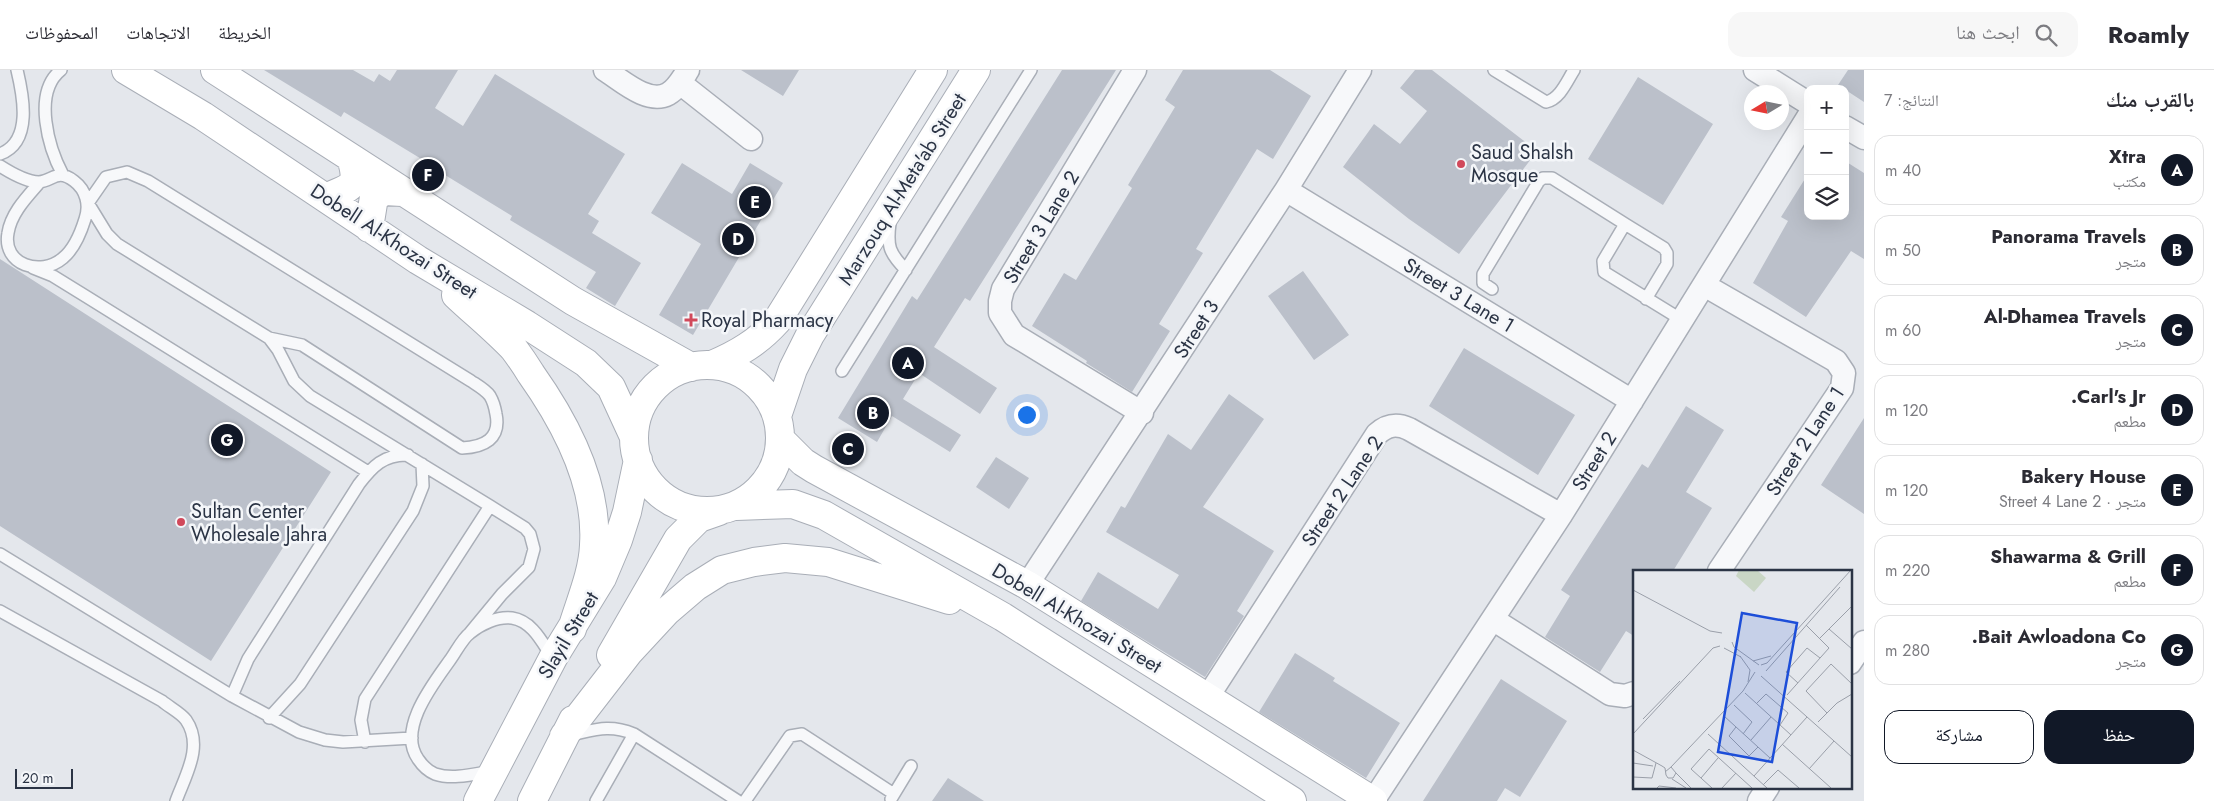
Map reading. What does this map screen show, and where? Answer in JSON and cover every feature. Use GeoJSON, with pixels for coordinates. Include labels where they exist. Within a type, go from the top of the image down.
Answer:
{"type":"FeatureCollection","features":[{"type":"Feature","properties":{"kind":"main road","name":"Dobell Al-Khozai Street"},"geometry":{"type":"LineString","coordinates":[[126,70],[204,116],[418,260],[527,325],[598,373],[611,387],[636,448]]}},
{"type":"Feature","properties":{"kind":"main road"},"geometry":{"type":"LineString","coordinates":[[215,70],[573,301],[702,366]]}},
{"type":"Feature","properties":{"kind":"main road","name":"Marzouq Al-Meta'ab Street"},"geometry":{"type":"LineString","coordinates":[[702,366],[739,353],[752,345],[776,321],[933,70]]}},
{"type":"Feature","properties":{"kind":"main road","name":"Marzouq Al-Meta'ab Street"},"geometry":{"type":"LineString","coordinates":[[779,428],[800,352],[976,70]]}},
{"type":"Feature","properties":{"kind":"main road"},"geometry":{"type":"LineString","coordinates":[[327,197],[353,184],[356,175],[351,158]]}},
{"type":"Feature","properties":{"kind":"main road"},"geometry":{"type":"LineString","coordinates":[[369,228],[374,196],[385,191],[402,192]]}},
{"type":"Feature","properties":{"kind":"main road"},"geometry":{"type":"LineString","coordinates":[[418,260],[514,350],[557,414],[574,452],[586,482],[594,518],[594,547],[586,584],[572,629]]}},
{"type":"Feature","properties":{"kind":"main road"},"geometry":{"type":"LineString","coordinates":[[532,801],[564,736],[678,539],[699,518],[728,508],[751,497],[763,486],[773,472],[778,456],[779,428],[770,400],[759,386],[729,368],[702,366],[673,374],[657,385],[651,392],[637,417],[636,448],[646,479],[661,495],[678,506],[699,511],[728,508]]}},
{"type":"Feature","properties":{"kind":"main road","name":"Dobell Al-Khozai Street"},"geometry":{"type":"LineString","coordinates":[[779,428],[803,462],[814,469],[1027,585],[1373,801]]}},
{"type":"Feature","properties":{"kind":"main road","name":"Slayil Street"},"geometry":{"type":"LineString","coordinates":[[478,801],[552,658],[572,629],[602,578],[618,540],[627,512],[636,448]]}},
{"type":"Feature","properties":{"kind":"main road","name":"Dobell Al-Khozai Street"},"geometry":{"type":"LineString","coordinates":[[728,508],[793,504],[824,516],[1003,617],[1292,801]]}},
{"type":"Feature","properties":{"kind":"main road"},"geometry":{"type":"LineString","coordinates":[[564,736],[629,652],[667,611],[696,587],[722,570],[754,562],[785,558],[828,562],[1003,617]]}},
{"type":"Feature","properties":{"kind":"street"},"geometry":{"type":"LineString","coordinates":[[605,70],[642,93],[657,97],[668,94],[684,76],[750,139]]}},
{"type":"Feature","properties":{"kind":"street","name":"Street 3 Lane 2"},"geometry":{"type":"LineString","coordinates":[[1135,70],[1003,289],[1000,313],[1014,335],[1142,413]]}},
{"type":"Feature","properties":{"kind":"street","name":"Street 3"},"geometry":{"type":"LineString","coordinates":[[1027,585],[1142,413],[1286,190],[1360,70]]}},
{"type":"Feature","properties":{"kind":"street"},"geometry":{"type":"LineString","coordinates":[[1755,70],[1804,101]]}},
{"type":"Feature","properties":{"kind":"street","name":"Street 2"},"geometry":{"type":"LineString","coordinates":[[1373,801],[1494,620],[1561,515],[1804,124]]}},
{"type":"Feature","properties":{"kind":"street"},"geometry":{"type":"LineString","coordinates":[[1849,129],[1864,138]]}},
{"type":"Feature","properties":{"kind":"street","name":"Street 3 Lane 1"},"geometry":{"type":"LineString","coordinates":[[1286,190],[1632,401]]}},
{"type":"Feature","properties":{"kind":"street","name":"Street 2 Lane 1"},"geometry":{"type":"LineString","coordinates":[[1704,286],[1836,361],[1844,373],[1842,388],[1720,570]]}},
{"type":"Feature","properties":{"kind":"street","name":"Street 2 Lane 2"},"geometry":{"type":"LineString","coordinates":[[1207,698],[1377,434],[1385,427],[1402,426],[1409,429],[1561,515]]}},
{"type":"Feature","properties":{"kind":"street"},"geometry":{"type":"LineString","coordinates":[[1494,620],[1610,694],[1625,696],[1633,693]]}},
{"type":"Feature","properties":{"kind":"street"},"geometry":{"type":"LineString","coordinates":[[1852,660],[1864,642]]}},
{"type":"Feature","properties":{"kind":"street"},"geometry":{"type":"LineString","coordinates":[[1759,801],[1767,788]]}},
{"type":"Feature","properties":{"kind":"lane"},"geometry":{"type":"LineString","coordinates":[[0,154],[14,144],[20,133],[24,116],[23,93],[17,70]]}},
{"type":"Feature","properties":{"kind":"lane"},"geometry":{"type":"LineString","coordinates":[[33,268],[51,265],[64,258],[80,232],[86,217],[88,203],[106,177],[127,172],[148,181],[471,381],[489,395],[495,408],[497,421],[494,435],[487,442],[476,448],[462,448],[302,345],[269,338],[117,244],[107,234],[88,203],[84,192],[75,182],[64,175],[54,158],[47,131],[46,112],[49,86],[61,70]]}},
{"type":"Feature","properties":{"kind":"lane"},"geometry":{"type":"LineString","coordinates":[[842,371],[1030,70]]}},
{"type":"Feature","properties":{"kind":"lane"},"geometry":{"type":"LineString","coordinates":[[1494,70],[1508,74],[1546,102],[1555,98],[1574,70]]}},
{"type":"Feature","properties":{"kind":"lane"},"geometry":{"type":"LineString","coordinates":[[0,166],[20,177],[40,182]]}},
{"type":"Feature","properties":{"kind":"lane"},"geometry":{"type":"LineString","coordinates":[[8,248],[8,234],[12,218],[24,200],[40,182],[52,176],[64,175]]}},
{"type":"Feature","properties":{"kind":"lane"},"geometry":{"type":"LineString","coordinates":[[1492,289],[1482,283],[1483,274],[1536,185],[1543,178],[1552,178],[1667,252],[1667,264],[1646,299]]}},
{"type":"Feature","properties":{"kind":"lane"},"geometry":{"type":"LineString","coordinates":[[893,204],[888,237],[890,249],[893,258],[906,270]]}},
{"type":"Feature","properties":{"kind":"lane"},"geometry":{"type":"LineString","coordinates":[[1625,224],[1604,261],[1604,272],[1682,320]]}},
{"type":"Feature","properties":{"kind":"lane"},"geometry":{"type":"LineString","coordinates":[[0,237],[15,258],[24,265],[53,276],[88,296],[368,472]]}},
{"type":"Feature","properties":{"kind":"lane"},"geometry":{"type":"LineString","coordinates":[[269,338],[294,381],[310,396],[490,506],[525,528],[530,534],[534,549],[529,567],[502,594],[469,634],[432,686],[419,708],[412,728],[412,746],[416,756],[433,773],[453,777],[492,771]]}},
{"type":"Feature","properties":{"kind":"lane"},"geometry":{"type":"LineString","coordinates":[[232,696],[248,659],[368,472],[378,462],[388,457],[408,455]]}},
{"type":"Feature","properties":{"kind":"lane"},"geometry":{"type":"LineString","coordinates":[[269,718],[300,684],[413,510],[423,486],[422,464]]}},
{"type":"Feature","properties":{"kind":"lane"},"geometry":{"type":"LineString","coordinates":[[365,742],[361,720],[365,699],[490,506]]}},
{"type":"Feature","properties":{"kind":"lane"},"geometry":{"type":"LineString","coordinates":[[0,554],[232,696],[269,718],[299,732],[324,740],[365,742],[412,738]]}},
{"type":"Feature","properties":{"kind":"lane"},"geometry":{"type":"LineString","coordinates":[[0,611],[162,701],[186,720],[193,737],[194,756],[176,801]]}},
{"type":"Feature","properties":{"kind":"lane"},"geometry":{"type":"LineString","coordinates":[[469,634],[499,618],[513,618],[526,623],[552,658]]}},
{"type":"Feature","properties":{"kind":"lane"},"geometry":{"type":"LineString","coordinates":[[564,736],[600,729],[619,728],[634,734],[738,801]]}},
{"type":"Feature","properties":{"kind":"lane"},"geometry":{"type":"LineString","coordinates":[[745,801],[790,736],[798,733],[892,798],[910,766]]}},
{"type":"Feature","properties":{"kind":"lane"},"geometry":{"type":"LineString","coordinates":[[596,801],[634,734]]}},
{"type":"Feature","properties":{"kind":"building"},"geometry":{"type":"Polygon","coordinates":[[[264,70],[353,70],[374,82],[379,74],[390,81],[397,70],[458,70],[435,108],[463,126],[495,74],[625,154],[588,214],[599,221],[592,233],[641,263],[615,306],[586,288],[596,272],[510,220],[512,216],[433,166],[344,112],[341,117],[264,70]]]}},
{"type":"Feature","properties":{"kind":"building"},"geometry":{"type":"Polygon","coordinates":[[[741,70],[799,70],[783,96],[741,70]]]}},
{"type":"Feature","properties":{"kind":"building"},"geometry":{"type":"Polygon","coordinates":[[[1062,70],[1116,70],[970,301],[965,298],[934,347],[997,388],[980,414],[919,373],[903,399],[961,435],[950,452],[892,416],[877,442],[838,418],[912,296],[917,300],[1062,70]]]}},
{"type":"Feature","properties":{"kind":"building"},"geometry":{"type":"Polygon","coordinates":[[[1183,70],[1270,70],[1311,96],[1273,159],[1257,149],[1196,249],[1203,253],[1159,324],[1170,331],[1132,392],[1032,326],[1064,273],[1076,280],[1132,188],[1128,185],[1175,107],[1165,100],[1183,70]]]}},
{"type":"Feature","properties":{"kind":"building","name":"Saud Shalsh Mosque"},"geometry":{"type":"Polygon","coordinates":[[[1415,70],[1432,70],[1537,151],[1459,254],[1409,219],[1343,167],[1374,124],[1400,144],[1427,111],[1400,88],[1415,70]]]}},
{"type":"Feature","properties":{"kind":"building"},"geometry":{"type":"Polygon","coordinates":[[[1848,70],[1864,70],[1864,102],[1849,92],[1849,85],[1838,85],[1848,70]]]}},
{"type":"Feature","properties":{"kind":"building"},"geometry":{"type":"Polygon","coordinates":[[[1638,77],[1713,124],[1663,205],[1588,159],[1638,77]]]}},
{"type":"Feature","properties":{"kind":"building"},"geometry":{"type":"Polygon","coordinates":[[[682,163],[732,194],[750,163],[783,183],[693,335],[659,315],[701,244],[651,213],[682,163]]]}},
{"type":"Feature","properties":{"kind":"building"},"geometry":{"type":"Polygon","coordinates":[[[1849,164],[1864,173],[1864,259],[1851,251],[1806,317],[1753,283],[1788,221],[1781,217],[1804,180],[1804,220],[1849,220],[1849,164]]]}},
{"type":"Feature","properties":{"kind":"building"},"geometry":{"type":"Polygon","coordinates":[[[0,259],[331,472],[211,661],[0,526],[0,259]]]}},
{"type":"Feature","properties":{"kind":"building"},"geometry":{"type":"Polygon","coordinates":[[[1303,271],[1349,335],[1314,360],[1268,296],[1303,271]]]}},
{"type":"Feature","properties":{"kind":"building"},"geometry":{"type":"Polygon","coordinates":[[[1464,348],[1575,415],[1538,475],[1429,406],[1464,348]]]}},
{"type":"Feature","properties":{"kind":"building"},"geometry":{"type":"Polygon","coordinates":[[[1229,394],[1264,419],[1203,507],[1274,551],[1237,611],[1244,616],[1205,677],[1081,601],[1098,572],[1158,609],[1179,575],[1106,532],[1121,506],[1125,508],[1168,434],[1191,450],[1229,394]]]}},
{"type":"Feature","properties":{"kind":"building"},"geometry":{"type":"Polygon","coordinates":[[[1686,406],[1724,430],[1686,492],[1712,508],[1674,570],[1633,570],[1633,635],[1626,631],[1600,672],[1545,637],[1570,596],[1561,590],[1642,464],[1648,468],[1686,406]]]}},
{"type":"Feature","properties":{"kind":"building"},"geometry":{"type":"Polygon","coordinates":[[[1864,418],[1864,514],[1821,485],[1864,418]]]}},
{"type":"Feature","properties":{"kind":"building"},"geometry":{"type":"Polygon","coordinates":[[[996,457],[1029,478],[1009,509],[976,487],[996,457]]]}},
{"type":"Feature","properties":{"kind":"building"},"geometry":{"type":"Polygon","coordinates":[[[1295,653],[1335,678],[1333,681],[1400,723],[1366,778],[1259,712],[1295,653]]]}},
{"type":"Feature","properties":{"kind":"building"},"geometry":{"type":"Polygon","coordinates":[[[1501,679],[1567,721],[1520,797],[1505,788],[1497,801],[1423,801],[1501,679]]]}},
{"type":"Feature","properties":{"kind":"building"},"geometry":{"type":"Polygon","coordinates":[[[948,778],[984,801],[932,801],[948,778]]]}},
{"type":"Feature","properties":{"kind":"place","name":"Saud Shalsh Mosque"},"geometry":{"type":"Point","coordinates":[1461,164]}},
{"type":"Feature","properties":{"kind":"place","name":"Shawarma & Grill"},"geometry":{"type":"Point","coordinates":[428,175]}},
{"type":"Feature","properties":{"kind":"place","name":"Bakery House"},"geometry":{"type":"Point","coordinates":[755,202]}},
{"type":"Feature","properties":{"kind":"place","name":"Carl's Jr."},"geometry":{"type":"Point","coordinates":[738,239]}},
{"type":"Feature","properties":{"kind":"place","name":"Royal Pharmacy"},"geometry":{"type":"Point","coordinates":[691,320]}},
{"type":"Feature","properties":{"kind":"place","name":"Xtra"},"geometry":{"type":"Point","coordinates":[908,363]}},
{"type":"Feature","properties":{"kind":"place","name":"Panorama Travels"},"geometry":{"type":"Point","coordinates":[873,413]}},
{"type":"Feature","properties":{"kind":"place","name":"Bait Awloadona Co."},"geometry":{"type":"Point","coordinates":[227,440]}},
{"type":"Feature","properties":{"kind":"place","name":"Al-Dhamea Travels"},"geometry":{"type":"Point","coordinates":[848,449]}},
{"type":"Feature","properties":{"kind":"place","name":"Sultan Center Wholesale Jahra"},"geometry":{"type":"Point","coordinates":[181,522]}}]}
